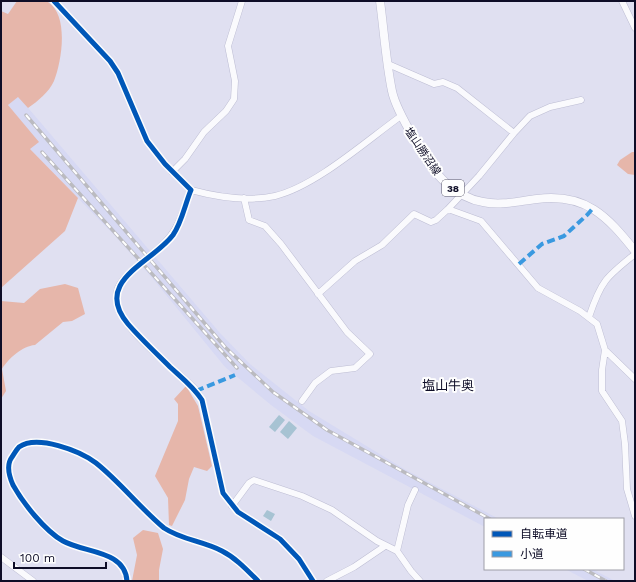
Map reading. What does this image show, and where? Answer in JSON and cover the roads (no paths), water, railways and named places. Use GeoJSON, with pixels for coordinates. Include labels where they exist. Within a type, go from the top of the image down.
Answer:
{"type":"FeatureCollection","features":[{"type":"Feature","properties":{"kind":"main road","name":"塩山勝沼線"},"geometry":{"type":"LineString","coordinates":[[380,1],[392,93],[401,116],[434,170],[445,182],[462,194],[483,202],[498,203],[550,198],[573,200],[593,208],[605,217],[635,252]]}},
{"type":"Feature","properties":{"kind":"street"},"geometry":{"type":"LineString","coordinates":[[54,1],[110,61],[118,73],[147,141],[172,172],[191,190],[214,196],[244,198],[275,196],[302,186],[401,116]]}},
{"type":"Feature","properties":{"kind":"street"},"geometry":{"type":"LineString","coordinates":[[172,172],[185,159],[204,132],[226,111],[234,99],[235,81],[228,46],[242,1]]}},
{"type":"Feature","properties":{"kind":"street"},"geometry":{"type":"LineString","coordinates":[[622,1],[635,28]]}},
{"type":"Feature","properties":{"kind":"street"},"geometry":{"type":"LineString","coordinates":[[388,64],[434,84],[443,82],[457,88],[514,133]]}},
{"type":"Feature","properties":{"kind":"street"},"geometry":{"type":"LineString","coordinates":[[318,294],[355,261],[382,245],[414,214],[431,222],[436,220],[479,176],[530,116],[550,106],[581,100]]}},
{"type":"Feature","properties":{"kind":"street"},"geometry":{"type":"LineString","coordinates":[[152,254],[173,234],[191,190]]}},
{"type":"Feature","properties":{"kind":"street"},"geometry":{"type":"LineString","coordinates":[[244,198],[249,220],[265,226],[347,332],[370,354],[355,368],[331,371],[315,383],[302,401]]}},
{"type":"Feature","properties":{"kind":"street"},"geometry":{"type":"LineString","coordinates":[[448,209],[481,221],[538,288],[589,317],[597,324],[604,350],[602,391],[622,421],[625,444],[627,489],[635,516]]}},
{"type":"Feature","properties":{"kind":"street"},"geometry":{"type":"LineString","coordinates":[[589,317],[604,280],[635,252]]}},
{"type":"Feature","properties":{"kind":"street"},"geometry":{"type":"LineString","coordinates":[[134,269],[118,287],[116,298],[121,314],[138,336],[194,387],[202,400],[223,493],[238,512],[280,539],[299,559],[313,581]]}},
{"type":"Feature","properties":{"kind":"street"},"geometry":{"type":"LineString","coordinates":[[604,350],[635,379]]}},
{"type":"Feature","properties":{"kind":"street"},"geometry":{"type":"LineString","coordinates":[[127,581],[126,570],[121,564],[113,558],[63,541],[47,529],[19,495],[10,480],[8,468],[10,458],[19,447],[31,442],[50,444],[75,453],[95,463],[164,528],[174,535],[221,550],[234,558],[258,581]]}},
{"type":"Feature","properties":{"kind":"street"},"geometry":{"type":"LineString","coordinates":[[232,506],[249,483],[254,480],[320,503],[385,546],[397,550],[411,571],[420,581]]}},
{"type":"Feature","properties":{"kind":"street"},"geometry":{"type":"LineString","coordinates":[[397,550],[408,505],[415,490]]}},
{"type":"Feature","properties":{"kind":"street"},"geometry":{"type":"LineString","coordinates":[[327,581],[354,567],[385,546]]}},
{"type":"Feature","properties":{"kind":"street"},"geometry":{"type":"LineString","coordinates":[[1,557],[33,581]]}},
{"type":"Feature","properties":{"kind":"tunnel"},"geometry":{"type":"LineString","coordinates":[[134,269],[152,254]]}},
{"type":"Feature","properties":{"kind":"railway"},"geometry":{"type":"LineString","coordinates":[[26,115],[225,347],[273,392],[327,430],[488,518]]}},
{"type":"Feature","properties":{"kind":"railway"},"geometry":{"type":"LineString","coordinates":[[42,152],[237,368]]}},
{"type":"Feature","properties":{"kind":"railway"},"geometry":{"type":"LineString","coordinates":[[586,570],[606,581]]}},
{"type":"Feature","properties":{"kind":"district","name":"塩山牛奥"},"geometry":{"type":"Point","coordinates":[448,385]}}]}
